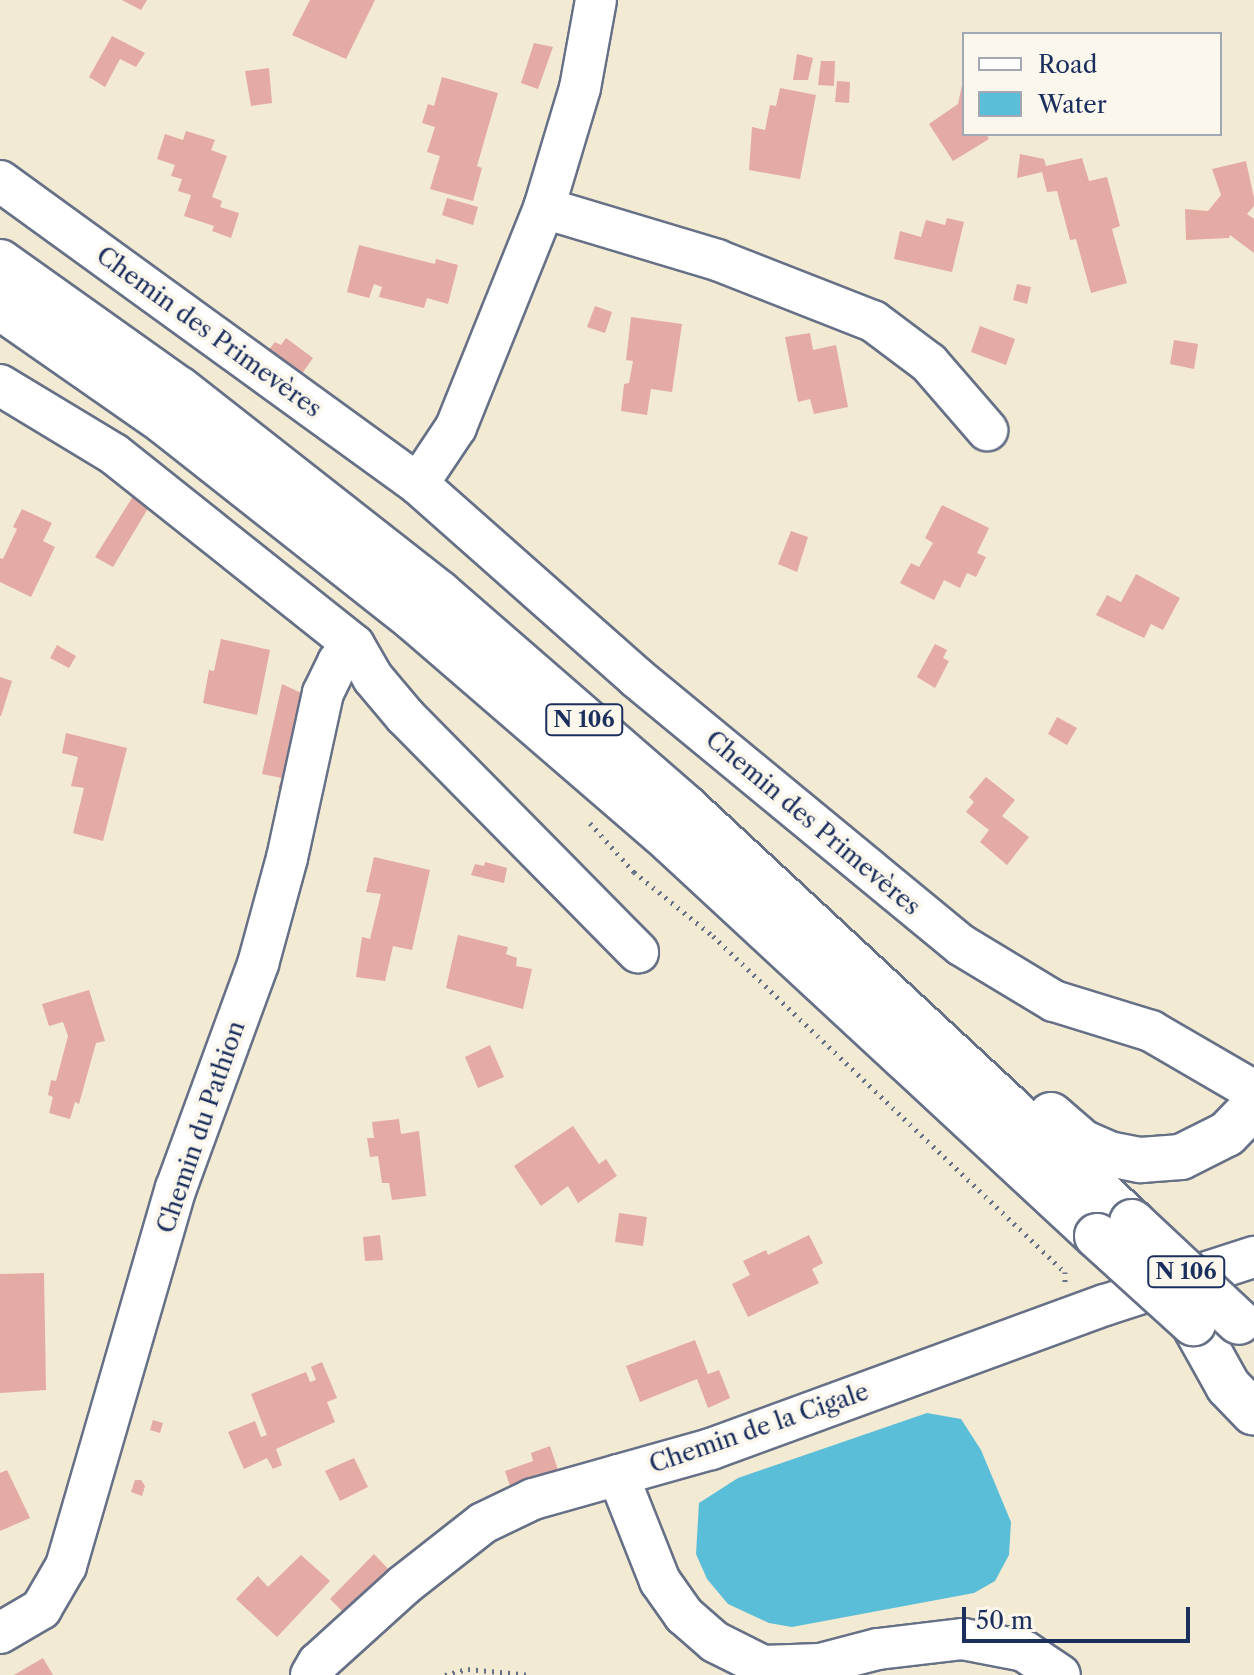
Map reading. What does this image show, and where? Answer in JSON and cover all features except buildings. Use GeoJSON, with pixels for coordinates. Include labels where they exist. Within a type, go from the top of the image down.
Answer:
{"type":"FeatureCollection","features":[{"type":"Feature","properties":{"kind":"main road","name":"N 106"},"geometry":{"type":"LineString","coordinates":[[0,262],[179,389],[319,496],[439,593],[735,853],[1114,1229],[1193,1323],[1254,1378]]}},
{"type":"Feature","properties":{"kind":"main road","name":"N 106"},"geometry":{"type":"LineString","coordinates":[[0,307],[166,423],[426,629],[1114,1229],[1247,1328]]}},
{"type":"Feature","properties":{"kind":"main road"},"geometry":{"type":"LineString","coordinates":[[735,853],[1082,1142],[1109,1154],[1141,1160],[1181,1157],[1227,1134],[1254,1106]]}},
{"type":"Feature","properties":{"kind":"main road"},"geometry":{"type":"LineString","coordinates":[[1193,1323],[1228,1386],[1254,1413]]}},
{"type":"Feature","properties":{"kind":"street"},"geometry":{"type":"LineString","coordinates":[[418,484],[456,427],[544,208],[580,88],[596,0]]}},
{"type":"Feature","properties":{"kind":"street","name":"Chemin des Primevères"},"geometry":{"type":"LineString","coordinates":[[0,181],[418,484],[637,678],[961,945],[1054,1001],[1151,1031],[1254,1091]]}},
{"type":"Feature","properties":{"kind":"street"},"geometry":{"type":"LineString","coordinates":[[544,208],[717,260],[873,321],[929,363],[987,430]]}},
{"type":"Feature","properties":{"kind":"street"},"geometry":{"type":"LineString","coordinates":[[0,385],[114,454],[354,645],[373,678],[405,716],[638,952]]}},
{"type":"Feature","properties":{"kind":"street","name":"Chemin du Pathion"},"geometry":{"type":"LineString","coordinates":[[0,1633],[41,1609],[66,1566],[176,1188],[258,964],[284,870],[323,693],[338,662],[354,645]]}},
{"type":"Feature","properties":{"kind":"street","name":"Chemin de la Cigale"},"geometry":{"type":"LineString","coordinates":[[311,1675],[318,1663],[404,1585],[483,1523],[533,1499],[711,1449],[1105,1305],[1254,1257]]}},
{"type":"Feature","properties":{"kind":"street"},"geometry":{"type":"LineString","coordinates":[[618,1475],[660,1581],[684,1615],[715,1642],[763,1666],[820,1664],[878,1649],[963,1639],[1024,1651],[1060,1675]]}},
{"type":"Feature","properties":{"kind":"path"},"geometry":{"type":"LineString","coordinates":[[587,820],[634,872],[713,936],[1065,1272],[1065,1293]]}},
{"type":"Feature","properties":{"kind":"path"},"geometry":{"type":"LineString","coordinates":[[445,1675],[468,1669],[530,1675]]}},
{"type":"Feature","properties":{"kind":"water"},"geometry":{"type":"Polygon","coordinates":[[[927,1413],[961,1419],[981,1450],[1011,1522],[1009,1555],[995,1581],[974,1593],[792,1627],[769,1623],[728,1604],[707,1579],[696,1554],[699,1503],[738,1478],[927,1413]]]}}]}
